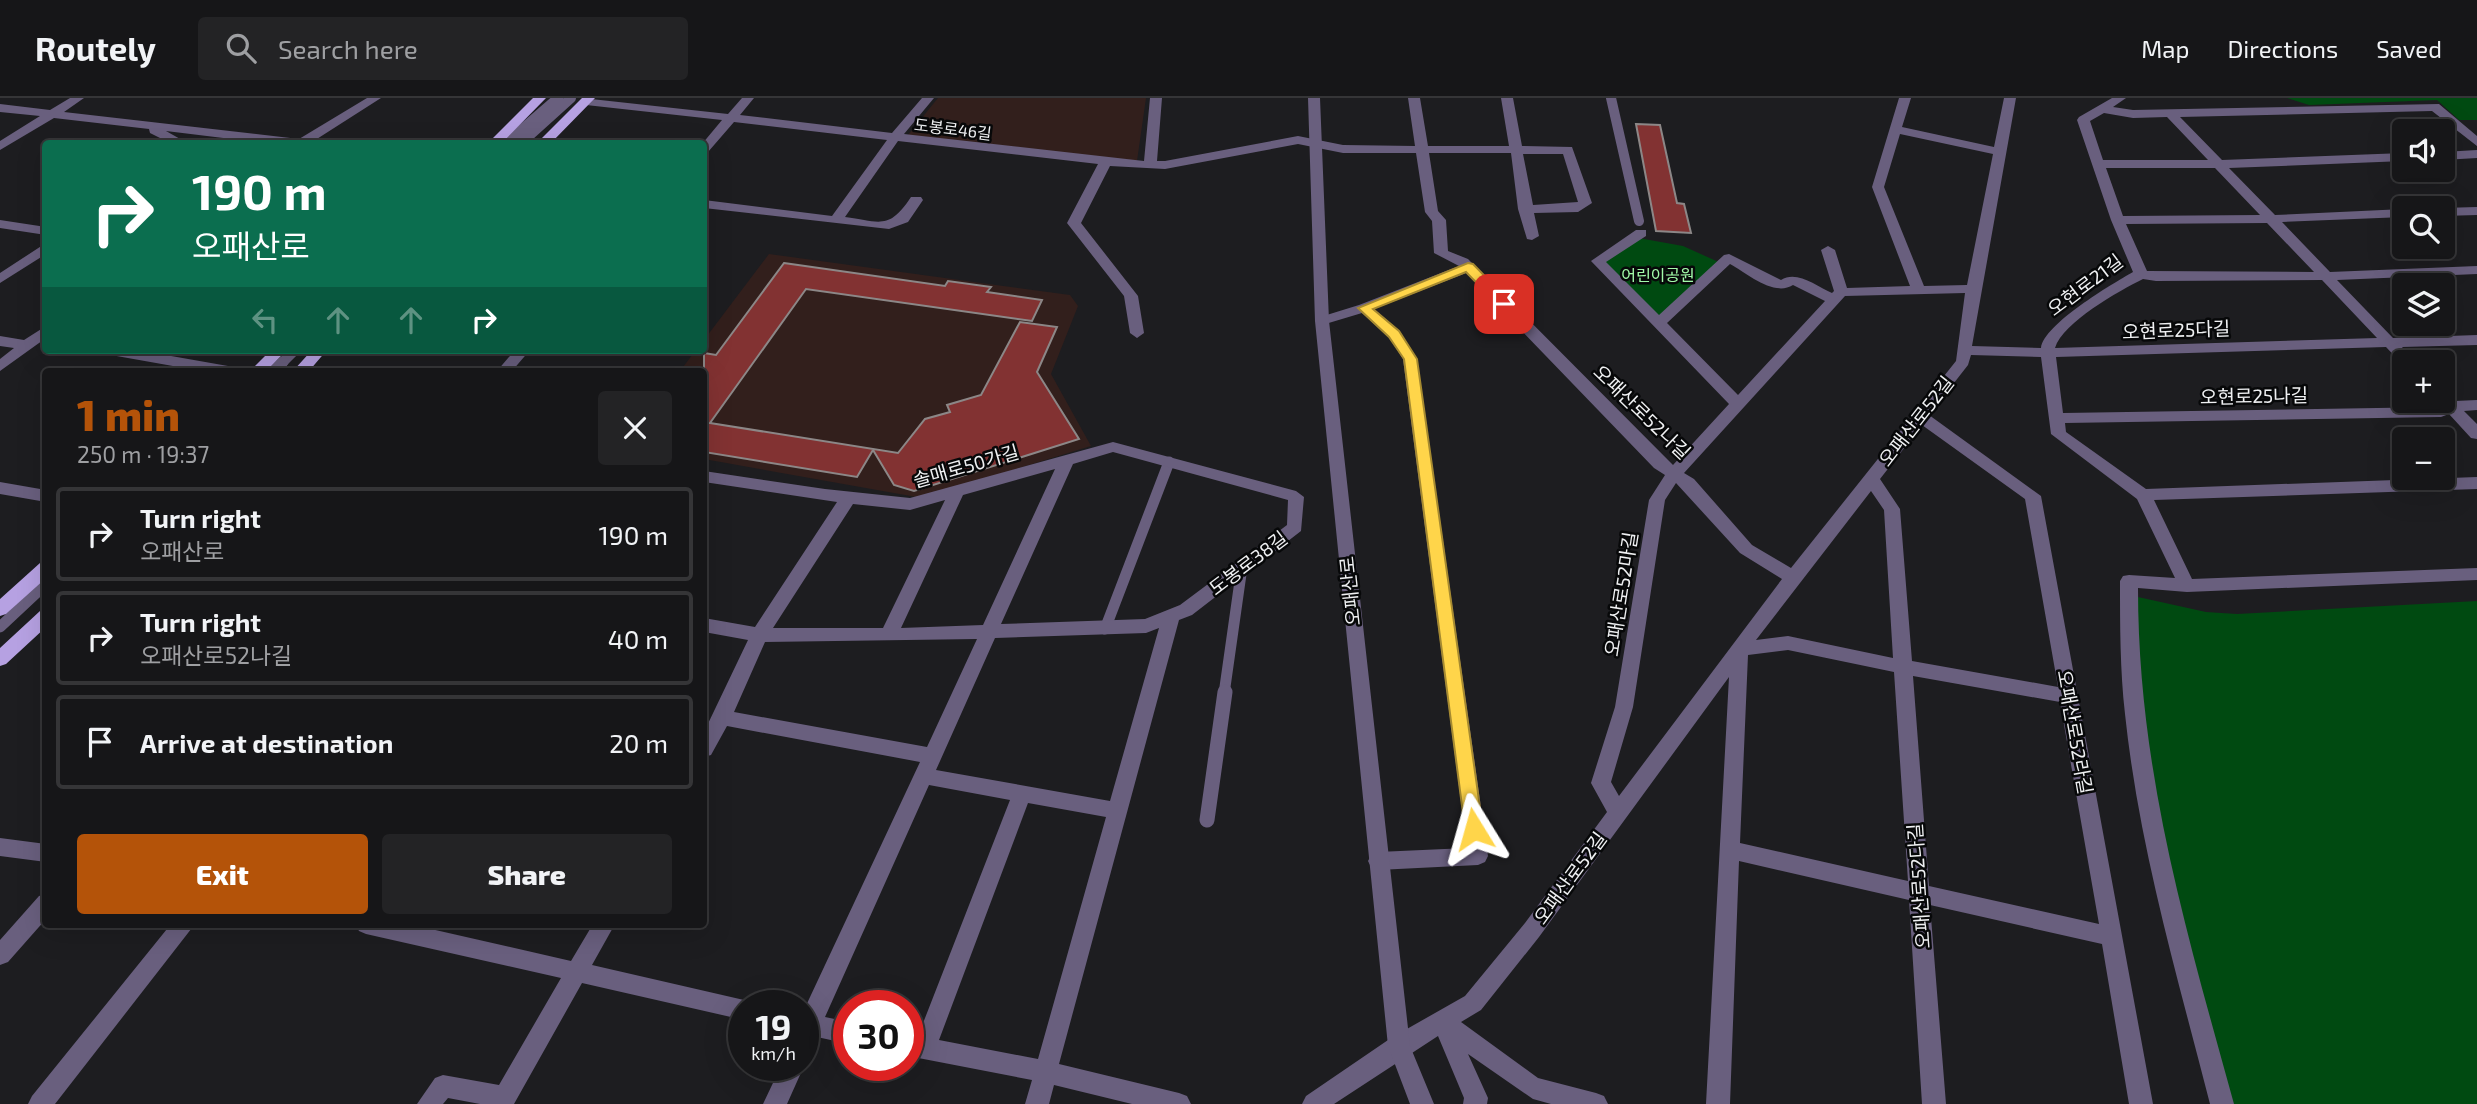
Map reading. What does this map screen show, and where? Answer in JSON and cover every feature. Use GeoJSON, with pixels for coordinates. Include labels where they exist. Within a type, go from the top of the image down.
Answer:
{"type":"FeatureCollection","features":[{"type":"Feature","properties":{"kind":"main road"},"geometry":{"type":"LineString","coordinates":[[497,140],[540,98]]}},
{"type":"Feature","properties":{"kind":"main road"},"geometry":{"type":"LineString","coordinates":[[546,140],[587,99]]}},
{"type":"Feature","properties":{"kind":"main road"},"geometry":{"type":"LineString","coordinates":[[260,368],[276,354]]}},
{"type":"Feature","properties":{"kind":"main road"},"geometry":{"type":"LineString","coordinates":[[303,368],[316,354]]}},
{"type":"Feature","properties":{"kind":"main road"},"geometry":{"type":"LineString","coordinates":[[0,609],[42,571]]}},
{"type":"Feature","properties":{"kind":"main road"},"geometry":{"type":"LineString","coordinates":[[0,659],[42,619]]}},
{"type":"Feature","properties":{"kind":"street"},"geometry":{"type":"LineString","coordinates":[[0,146],[78,98]]}},
{"type":"Feature","properties":{"kind":"street"},"geometry":{"type":"LineString","coordinates":[[305,140],[374,98]]}},
{"type":"Feature","properties":{"kind":"street"},"geometry":{"type":"LineString","coordinates":[[707,145],[748,98]]}},
{"type":"Feature","properties":{"kind":"street"},"geometry":{"type":"LineString","coordinates":[[836,220],[924,98]]}},
{"type":"Feature","properties":{"kind":"street"},"geometry":{"type":"LineString","coordinates":[[1150,165],[1156,98]]}},
{"type":"Feature","properties":{"kind":"street","name":"오패산로"},"geometry":{"type":"LineString","coordinates":[[1314,98],[1322,321],[1378,860],[1399,1046],[1422,1104]]}},
{"type":"Feature","properties":{"kind":"street"},"geometry":{"type":"LineString","coordinates":[[1414,98],[1422,149]]}},
{"type":"Feature","properties":{"kind":"street"},"geometry":{"type":"LineString","coordinates":[[1507,98],[1532,236]]}},
{"type":"Feature","properties":{"kind":"street"},"geometry":{"type":"LineString","coordinates":[[1905,98],[1878,187],[1918,288]]}},
{"type":"Feature","properties":{"kind":"street","name":"오패산로52길"},"geometry":{"type":"LineString","coordinates":[[1314,1104],[1399,1046],[1473,1003],[1532,930],[1793,578],[1963,362],[2010,98]]}},
{"type":"Feature","properties":{"kind":"street","name":"오현로21길"},"geometry":{"type":"LineString","coordinates":[[2048,353],[2048,344],[2066,322],[2117,286],[2141,274],[2118,220],[2083,120],[2120,98]]}},
{"type":"Feature","properties":{"kind":"street","name":"도봉로46길"},"geometry":{"type":"LineString","coordinates":[[587,99],[1105,163],[1165,165],[1298,140],[1343,149],[1568,150],[1585,203],[1578,208],[1525,209]]}},
{"type":"Feature","properties":{"kind":"street"},"geometry":{"type":"LineString","coordinates":[[2102,109],[2133,114],[2435,107],[2477,142]]}},
{"type":"Feature","properties":{"kind":"street"},"geometry":{"type":"LineString","coordinates":[[0,108],[275,140]]}},
{"type":"Feature","properties":{"kind":"street"},"geometry":{"type":"LineString","coordinates":[[2170,113],[2396,350]]}},
{"type":"Feature","properties":{"kind":"street"},"geometry":{"type":"LineString","coordinates":[[133,123],[175,140]]}},
{"type":"Feature","properties":{"kind":"street"},"geometry":{"type":"LineString","coordinates":[[1895,129],[2000,152]]}},
{"type":"Feature","properties":{"kind":"street","name":"오패산로52나길"},"geometry":{"type":"LineString","coordinates":[[1422,149],[1432,212],[1440,220],[1441,253],[1463,262],[1644,448],[1688,483],[1746,550],[1793,578]]}},
{"type":"Feature","properties":{"kind":"street"},"geometry":{"type":"LineString","coordinates":[[2455,155],[2477,154]]}},
{"type":"Feature","properties":{"kind":"street"},"geometry":{"type":"LineString","coordinates":[[2098,164],[2218,164],[2392,157]]}},
{"type":"Feature","properties":{"kind":"street"},"geometry":{"type":"LineString","coordinates":[[1105,163],[1074,223],[1131,296],[1137,333]]}},
{"type":"Feature","properties":{"kind":"street"},"geometry":{"type":"LineString","coordinates":[[707,204],[884,226],[903,219],[916,200]]}},
{"type":"Feature","properties":{"kind":"street"},"geometry":{"type":"LineString","coordinates":[[2455,212],[2477,211]]}},
{"type":"Feature","properties":{"kind":"street"},"geometry":{"type":"LineString","coordinates":[[2118,220],[2392,213]]}},
{"type":"Feature","properties":{"kind":"street"},"geometry":{"type":"LineString","coordinates":[[3,227],[42,231]]}},
{"type":"Feature","properties":{"kind":"street"},"geometry":{"type":"LineString","coordinates":[[1640,227],[1598,261],[1738,404]]}},
{"type":"Feature","properties":{"kind":"street"},"geometry":{"type":"LineString","coordinates":[[0,279],[42,250]]}},
{"type":"Feature","properties":{"kind":"street"},"geometry":{"type":"LineString","coordinates":[[1828,250],[1837,296]]}},
{"type":"Feature","properties":{"kind":"street"},"geometry":{"type":"LineString","coordinates":[[1658,323],[1729,258],[1781,286],[1792,279],[1837,296],[1918,288],[1974,289]]}},
{"type":"Feature","properties":{"kind":"street"},"geometry":{"type":"LineString","coordinates":[[1322,321],[1364,308],[1468,267]]}},
{"type":"Feature","properties":{"kind":"street"},"geometry":{"type":"LineString","coordinates":[[2141,274],[2156,277],[2325,276],[2477,270]]}},
{"type":"Feature","properties":{"kind":"street","name":"오패산로52마길"},"geometry":{"type":"LineString","coordinates":[[1618,813],[1601,783],[1624,707],[1657,500],[1674,474],[1837,296]]}},
{"type":"Feature","properties":{"kind":"street"},"geometry":{"type":"LineString","coordinates":[[1364,308],[1394,334],[1410,359],[1478,856],[1378,860]]}},
{"type":"Feature","properties":{"kind":"street"},"geometry":{"type":"LineString","coordinates":[[0,366],[42,333]]}},
{"type":"Feature","properties":{"kind":"street","name":"오현로25다길"},"geometry":{"type":"LineString","coordinates":[[1964,351],[2048,353],[2477,340]]}},
{"type":"Feature","properties":{"kind":"street"},"geometry":{"type":"LineString","coordinates":[[0,341],[27,345]]}},
{"type":"Feature","properties":{"kind":"street"},"geometry":{"type":"LineString","coordinates":[[2048,353],[2049,377],[2059,434],[2143,495],[2187,586]]}},
{"type":"Feature","properties":{"kind":"street"},"geometry":{"type":"LineString","coordinates":[[133,354],[211,368]]}},
{"type":"Feature","properties":{"kind":"street"},"geometry":{"type":"LineString","coordinates":[[507,368],[519,354]]}},
{"type":"Feature","properties":{"kind":"street","name":"오현로25나길"},"geometry":{"type":"LineString","coordinates":[[2455,403],[2477,405]]}},
{"type":"Feature","properties":{"kind":"street"},"geometry":{"type":"LineString","coordinates":[[2455,411],[2477,434]]}},
{"type":"Feature","properties":{"kind":"street","name":"오현로25나길"},"geometry":{"type":"LineString","coordinates":[[2056,418],[2392,413]]}},
{"type":"Feature","properties":{"kind":"street","name":"오패산로52라길"},"geometry":{"type":"LineString","coordinates":[[1920,415],[2033,496],[2141,1104]]}},
{"type":"Feature","properties":{"kind":"street","name":"솔매로50가길"},"geometry":{"type":"LineString","coordinates":[[707,476],[849,498],[910,504],[1113,447]]}},
{"type":"Feature","properties":{"kind":"street","name":"도봉로38길"},"geometry":{"type":"LineString","coordinates":[[707,626],[759,635],[889,635],[1146,626],[1186,610],[1295,527],[1296,497],[1113,447]]}},
{"type":"Feature","properties":{"kind":"street"},"geometry":{"type":"LineString","coordinates":[[819,1002],[1067,460]]}},
{"type":"Feature","properties":{"kind":"street","name":"오패산로52다길"},"geometry":{"type":"LineString","coordinates":[[1871,479],[1892,509],[1934,1104]]}},
{"type":"Feature","properties":{"kind":"street"},"geometry":{"type":"LineString","coordinates":[[2143,495],[2477,482]]}},
{"type":"Feature","properties":{"kind":"street"},"geometry":{"type":"LineString","coordinates":[[0,488],[42,495]]}},
{"type":"Feature","properties":{"kind":"street"},"geometry":{"type":"LineString","coordinates":[[889,635],[957,491]]}},
{"type":"Feature","properties":{"kind":"street"},"geometry":{"type":"LineString","coordinates":[[707,744],[759,635],[849,498]]}},
{"type":"Feature","properties":{"kind":"street"},"geometry":{"type":"LineString","coordinates":[[2222,1104],[2171,906],[2143,775],[2130,682],[2127,624],[2129,581],[2187,586],[2477,574]]}},
{"type":"Feature","properties":{"kind":"street"},"geometry":{"type":"LineString","coordinates":[[1037,1104],[1171,616]]}},
{"type":"Feature","properties":{"kind":"street"},"geometry":{"type":"LineString","coordinates":[[1718,1104],[1739,649],[1788,643],[1903,667],[2069,696]]}},
{"type":"Feature","properties":{"kind":"street"},"geometry":{"type":"LineString","coordinates":[[722,717],[932,756]]}},
{"type":"Feature","properties":{"kind":"street"},"geometry":{"type":"LineString","coordinates":[[923,776],[1117,811]]}},
{"type":"Feature","properties":{"kind":"street"},"geometry":{"type":"LineString","coordinates":[[924,1029],[1022,794]]}},
{"type":"Feature","properties":{"kind":"street"},"geometry":{"type":"LineString","coordinates":[[0,847],[42,852]]}},
{"type":"Feature","properties":{"kind":"street"},"geometry":{"type":"LineString","coordinates":[[1731,850],[2112,937]]}},
{"type":"Feature","properties":{"kind":"street"},"geometry":{"type":"LineString","coordinates":[[0,955],[42,908]]}},
{"type":"Feature","properties":{"kind":"street"},"geometry":{"type":"LineString","coordinates":[[40,1104],[181,928]]}},
{"type":"Feature","properties":{"kind":"street"},"geometry":{"type":"LineString","coordinates":[[404,928],[432,931],[577,973],[728,1006]]}},
{"type":"Feature","properties":{"kind":"street"},"geometry":{"type":"LineString","coordinates":[[436,1095],[503,1101],[602,928]]}},
{"type":"Feature","properties":{"kind":"street"},"geometry":{"type":"LineString","coordinates":[[1442,1021],[1476,1098],[1475,1104]]}},
{"type":"Feature","properties":{"kind":"street"},"geometry":{"type":"LineString","coordinates":[[1442,1021],[1533,1088],[1596,1104]]}},
{"type":"Feature","properties":{"kind":"street"},"geometry":{"type":"LineString","coordinates":[[924,1047],[1046,1072],[1179,1104]]}},
{"type":"Feature","properties":{"kind":"street"},"geometry":{"type":"LineString","coordinates":[[775,1104],[786,1081]]}},
{"type":"Feature","properties":{"kind":"lane"},"geometry":{"type":"LineString","coordinates":[[510,140],[558,98]]}},
{"type":"Feature","properties":{"kind":"lane"},"geometry":{"type":"LineString","coordinates":[[524,140],[571,98]]}},
{"type":"Feature","properties":{"kind":"lane"},"geometry":{"type":"LineString","coordinates":[[1611,98],[1640,227]]}},
{"type":"Feature","properties":{"kind":"lane"},"geometry":{"type":"LineString","coordinates":[[276,368],[291,354]]}},
{"type":"Feature","properties":{"kind":"lane"},"geometry":{"type":"LineString","coordinates":[[287,368],[303,354]]}},
{"type":"Feature","properties":{"kind":"lane"},"geometry":{"type":"LineString","coordinates":[[1105,629],[1169,462]]}},
{"type":"Feature","properties":{"kind":"lane"},"geometry":{"type":"LineString","coordinates":[[1208,820],[1242,567]]}},
{"type":"Feature","properties":{"kind":"lane"},"geometry":{"type":"LineString","coordinates":[[0,626],[42,588]]}},
{"type":"Feature","properties":{"kind":"lane"},"geometry":{"type":"LineString","coordinates":[[0,637],[42,599]]}},
{"type":"Feature","properties":{"kind":"shaded area"},"geometry":{"type":"Polygon","coordinates":[[[938,98],[1146,98],[1137,161],[908,135],[938,98]]]}},
{"type":"Feature","properties":{"kind":"shaded area"},"geometry":{"type":"Polygon","coordinates":[[[769,254],[1070,295],[1078,306],[1051,374],[1091,446],[922,498],[707,460],[707,368],[682,368],[693,354],[707,354],[707,336],[769,254]]]}},
{"type":"Feature","properties":{"kind":"green space"},"geometry":{"type":"Polygon","coordinates":[[[2287,98],[2477,98],[2477,120],[2459,120],[2437,100],[2309,105],[2287,98]]]}},
{"type":"Feature","properties":{"kind":"green space","name":"어린이공원"},"geometry":{"type":"Polygon","coordinates":[[[1633,237],[1683,246],[1723,264],[1658,323],[1599,262],[1633,237]]]}},
{"type":"Feature","properties":{"kind":"green space"},"geometry":{"type":"Polygon","coordinates":[[[2138,597],[2206,612],[2237,614],[2477,601],[2477,1104],[2220,1104],[2157,835],[2127,612],[2138,597]]]}},
{"type":"Feature","properties":{"kind":"building"},"geometry":{"type":"Polygon","coordinates":[[[1636,124],[1660,125],[1677,203],[1684,204],[1691,233],[1656,231],[1636,124]]]}},
{"type":"Feature","properties":{"kind":"building"},"geometry":{"type":"Polygon","coordinates":[[[784,263],[945,286],[948,281],[991,287],[987,292],[1042,300],[1032,321],[806,289],[710,423],[898,453],[925,419],[950,412],[947,405],[981,395],[1020,322],[1057,327],[1037,372],[1079,439],[914,491],[894,485],[873,450],[857,477],[707,452],[707,368],[704,368],[704,354],[716,355],[784,263]]]}},
{"type":"Feature","properties":{"kind":"route"},"geometry":{"type":"LineString","coordinates":[[1474,829],[1410,359],[1394,334],[1364,308],[1468,267],[1504,304]]}}]}
